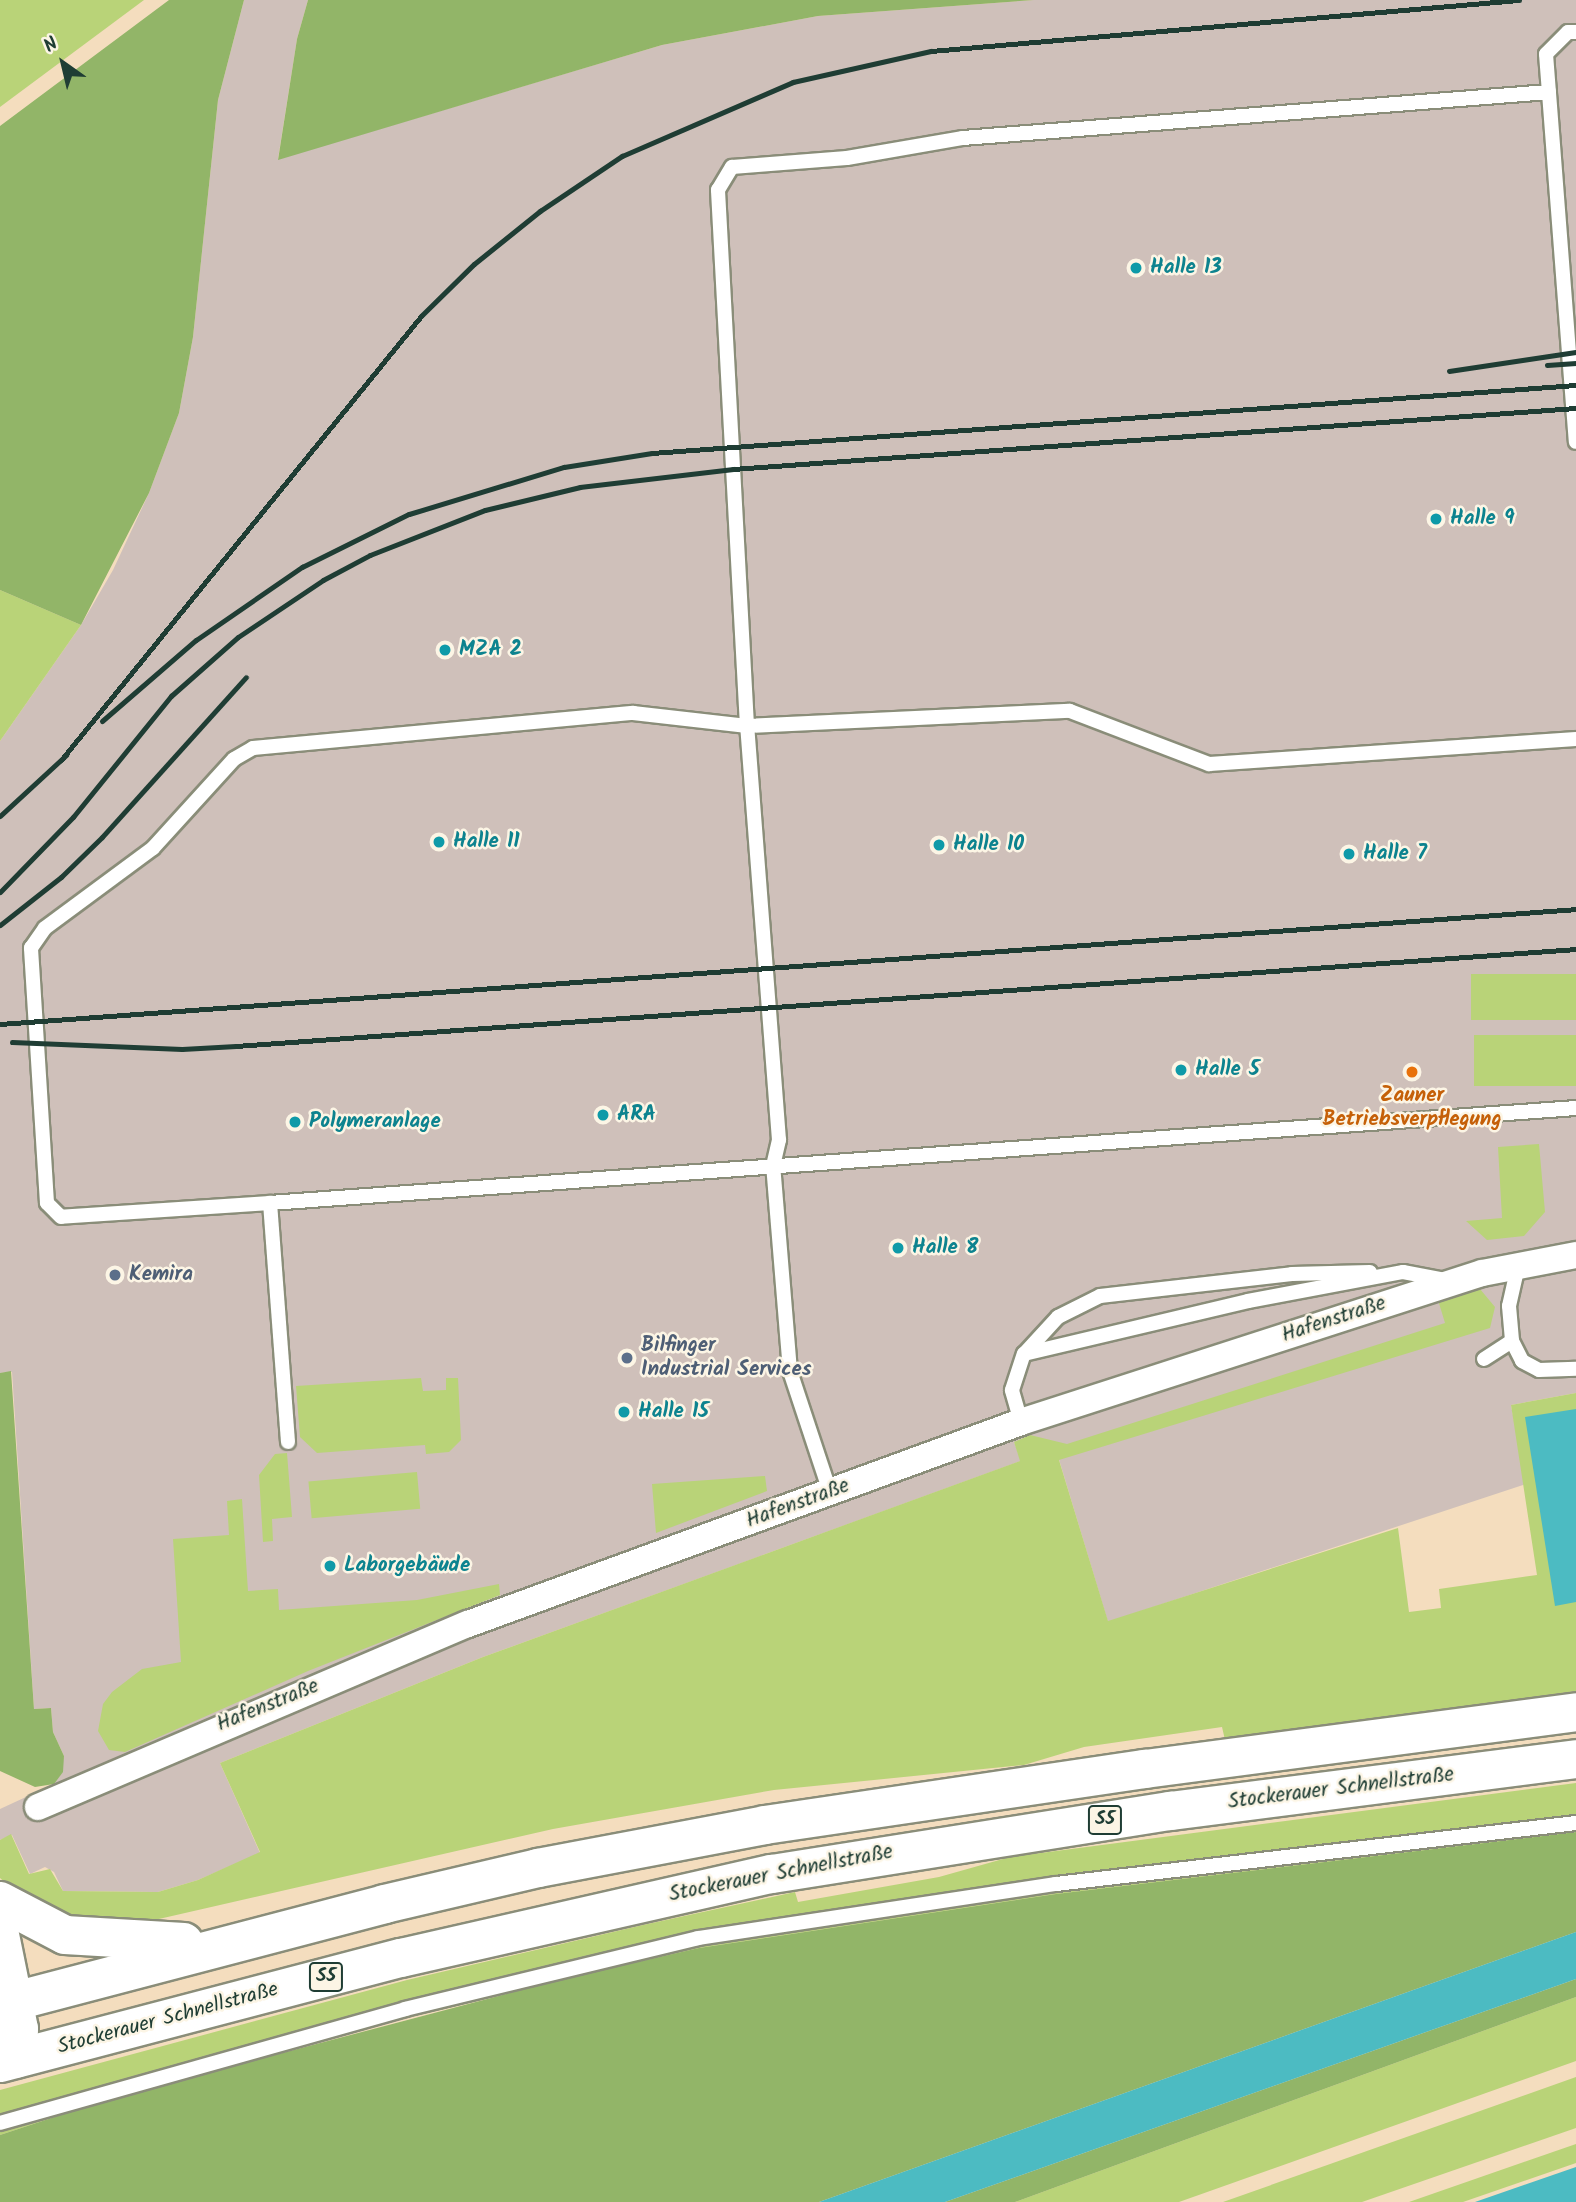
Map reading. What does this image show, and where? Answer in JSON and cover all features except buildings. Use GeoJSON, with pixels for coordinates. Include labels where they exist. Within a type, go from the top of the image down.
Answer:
{"type":"FeatureCollection","features":[{"type":"Feature","properties":{"kind":"highway","name":"S5"},"geometry":{"type":"LineString","coordinates":[[8,2002],[221,1944],[538,1868],[765,1825],[1132,1770],[1576,1712]]}},
{"type":"Feature","properties":{"kind":"highway","name":"Stockerauer Schnellstraße"},"geometry":{"type":"LineString","coordinates":[[5,2053],[401,1958],[772,1874],[1157,1812],[1576,1759]]}},
{"type":"Feature","properties":{"kind":"highway"},"geometry":{"type":"LineString","coordinates":[[0,1901],[65,1935],[221,1944]]}},
{"type":"Feature","properties":{"kind":"highway"},"geometry":{"type":"LineString","coordinates":[[0,1934],[8,2002],[5,2053]]}},
{"type":"Feature","properties":{"kind":"street","name":"Hafenstraße"},"geometry":{"type":"LineString","coordinates":[[38,1807],[468,1624],[1021,1422],[1455,1281],[1576,1255]]}},
{"type":"Feature","properties":{"kind":"lane"},"geometry":{"type":"LineString","coordinates":[[1576,32],[1568,32],[1546,54],[1576,442]]}},
{"type":"Feature","properties":{"kind":"lane"},"geometry":{"type":"LineString","coordinates":[[830,1492],[790,1371],[773,1167],[779,1140],[747,726],[718,190],[732,167],[847,158],[963,138],[1549,92]]}},
{"type":"Feature","properties":{"kind":"lane"},"geometry":{"type":"LineString","coordinates":[[1576,739],[1209,764],[1070,711],[747,726],[632,713],[253,748],[234,758],[153,848],[45,928],[31,948],[47,1203],[61,1217],[1576,1108]]}},
{"type":"Feature","properties":{"kind":"lane"},"geometry":{"type":"LineString","coordinates":[[270,1203],[288,1442]]}},
{"type":"Feature","properties":{"kind":"lane"},"geometry":{"type":"LineString","coordinates":[[1518,1266],[1509,1306],[1512,1341],[1522,1361],[1539,1370],[1576,1369]]}},
{"type":"Feature","properties":{"kind":"lane"},"geometry":{"type":"LineString","coordinates":[[1024,1354],[1248,1301],[1403,1272]]}},
{"type":"Feature","properties":{"kind":"lane"},"geometry":{"type":"LineString","coordinates":[[1021,1422],[1012,1390],[1024,1354],[1058,1317],[1100,1296],[1292,1274],[1403,1272],[1455,1281]]}},
{"type":"Feature","properties":{"kind":"lane"},"geometry":{"type":"LineString","coordinates":[[1484,1359],[1512,1341]]}},
{"type":"Feature","properties":{"kind":"lane"},"geometry":{"type":"LineString","coordinates":[[0,2123],[111,2088],[405,2009],[698,1938],[1082,1881],[1576,1823]]}},
{"type":"Feature","properties":{"kind":"shaded area"},"geometry":{"type":"Polygon","coordinates":[[[244,0],[308,0],[297,39],[278,159],[662,45],[818,16],[1034,0],[1576,0],[1576,1393],[1511,1405],[1526,1484],[1108,1622],[1054,1443],[1014,1442],[1021,1461],[483,1657],[220,1763],[260,1853],[198,1880],[158,1892],[63,1891],[54,1872],[45,1867],[30,1874],[12,1835],[0,1840],[0,1809],[54,1784],[64,1756],[53,1732],[51,1708],[34,1709],[12,1372],[0,1373],[0,741],[81,625],[113,570],[149,493],[179,413],[193,337],[218,100],[244,0]]]}},
{"type":"Feature","properties":{"kind":"green space"},"geometry":{"type":"Polygon","coordinates":[[[0,0],[144,0],[0,107],[0,0]]]}},
{"type":"Feature","properties":{"kind":"green space"},"geometry":{"type":"Polygon","coordinates":[[[169,0],[244,0],[218,100],[193,337],[179,413],[149,493],[81,625],[0,590],[0,126],[169,0]]]}},
{"type":"Feature","properties":{"kind":"green space"},"geometry":{"type":"Polygon","coordinates":[[[308,0],[1034,0],[818,16],[662,45],[278,160],[297,39],[308,0]]]}},
{"type":"Feature","properties":{"kind":"green space"},"geometry":{"type":"Polygon","coordinates":[[[0,590],[81,625],[0,741],[0,590]]]}},
{"type":"Feature","properties":{"kind":"green space"},"geometry":{"type":"Polygon","coordinates":[[[1471,974],[1576,974],[1576,1020],[1471,1020],[1471,974]]]}},
{"type":"Feature","properties":{"kind":"green space"},"geometry":{"type":"Polygon","coordinates":[[[1474,1035],[1576,1035],[1576,1086],[1474,1086],[1474,1035]]]}},
{"type":"Feature","properties":{"kind":"green space"},"geometry":{"type":"Polygon","coordinates":[[[1539,1144],[1545,1212],[1524,1236],[1487,1240],[1466,1221],[1502,1218],[1498,1147],[1539,1144]]]}},
{"type":"Feature","properties":{"kind":"green space"},"geometry":{"type":"Polygon","coordinates":[[[1480,1289],[1495,1307],[1490,1328],[1059,1460],[1108,1621],[1398,1528],[1409,1612],[1441,1608],[1439,1589],[1537,1575],[1511,1405],[1576,1393],[1576,1691],[1225,1740],[1222,1727],[1084,1747],[1024,1765],[774,1790],[553,1829],[137,1924],[72,1923],[27,1902],[0,1878],[0,1840],[11,1834],[29,1874],[50,1869],[63,1891],[158,1892],[198,1880],[260,1852],[220,1763],[483,1657],[1020,1461],[1014,1442],[1030,1435],[1067,1444],[1445,1323],[1438,1300],[1480,1289]]]}},
{"type":"Feature","properties":{"kind":"green space"},"geometry":{"type":"Polygon","coordinates":[[[11,1371],[34,1709],[51,1708],[53,1732],[64,1756],[63,1772],[54,1784],[35,1787],[0,1771],[0,1373],[11,1371]]]}},
{"type":"Feature","properties":{"kind":"green space"},"geometry":{"type":"Polygon","coordinates":[[[421,1378],[423,1391],[446,1390],[446,1378],[458,1378],[461,1440],[449,1452],[426,1454],[425,1445],[317,1453],[300,1437],[296,1386],[421,1378]]]}},
{"type":"Feature","properties":{"kind":"green space"},"geometry":{"type":"Polygon","coordinates":[[[287,1453],[292,1517],[272,1519],[273,1541],[263,1542],[259,1475],[275,1454],[287,1453]]]}},
{"type":"Feature","properties":{"kind":"green space"},"geometry":{"type":"Polygon","coordinates":[[[417,1472],[420,1509],[312,1518],[308,1481],[417,1472]]]}},
{"type":"Feature","properties":{"kind":"green space"},"geometry":{"type":"Polygon","coordinates":[[[765,1476],[767,1491],[656,1533],[652,1484],[765,1476]]]}},
{"type":"Feature","properties":{"kind":"green space"},"geometry":{"type":"Polygon","coordinates":[[[242,1499],[248,1591],[278,1589],[279,1610],[417,1600],[499,1584],[500,1595],[308,1671],[125,1752],[109,1750],[98,1731],[103,1704],[112,1692],[142,1669],[181,1662],[173,1539],[229,1535],[227,1501],[242,1499]]]}},
{"type":"Feature","properties":{"kind":"green space"},"geometry":{"type":"Polygon","coordinates":[[[1576,1783],[1576,1832],[1056,1894],[699,1948],[407,2018],[112,2098],[0,2135],[0,2090],[407,1980],[643,1925],[795,1892],[798,1902],[939,1877],[1010,1857],[1576,1783]]]}},
{"type":"Feature","properties":{"kind":"green space"},"geometry":{"type":"Polygon","coordinates":[[[1576,1832],[1576,1932],[819,2202],[0,2202],[0,2135],[112,2098],[555,1981],[699,1948],[1056,1894],[1576,1832]]]}},
{"type":"Feature","properties":{"kind":"green space"},"geometry":{"type":"Polygon","coordinates":[[[1576,1979],[1576,1997],[1015,2202],[945,2202],[1576,1979]]]}},
{"type":"Feature","properties":{"kind":"green space"},"geometry":{"type":"Polygon","coordinates":[[[1576,1997],[1576,2061],[1179,2202],[1015,2202],[1576,1997]]]}},
{"type":"Feature","properties":{"kind":"green space"},"geometry":{"type":"Polygon","coordinates":[[[1576,2077],[1576,2128],[1362,2202],[1223,2202],[1576,2077]]]}},
{"type":"Feature","properties":{"kind":"green space"},"geometry":{"type":"Polygon","coordinates":[[[1576,2144],[1576,2163],[1463,2202],[1409,2202],[1576,2144]]]}},
{"type":"Feature","properties":{"kind":"water"},"geometry":{"type":"Polygon","coordinates":[[[1576,1409],[1576,1602],[1555,1606],[1525,1417],[1576,1409]]]}},
{"type":"Feature","properties":{"kind":"water"},"geometry":{"type":"Polygon","coordinates":[[[1576,1932],[1576,1979],[945,2202],[819,2202],[1576,1932]]]}},
{"type":"Feature","properties":{"kind":"water"},"geometry":{"type":"Polygon","coordinates":[[[1576,2167],[1576,2202],[1475,2202],[1576,2167]]]}},
{"type":"Feature","properties":{"kind":"railway"},"geometry":{"type":"LineString","coordinates":[[61,760],[421,316],[474,264],[540,211],[622,156],[793,82],[931,51],[1519,0]]}},
{"type":"Feature","properties":{"kind":"railway"},"geometry":{"type":"LineString","coordinates":[[1449,371],[1576,352]]}},
{"type":"Feature","properties":{"kind":"railway"},"geometry":{"type":"LineString","coordinates":[[1547,365],[1576,363]]}},
{"type":"Feature","properties":{"kind":"railway"},"geometry":{"type":"LineString","coordinates":[[102,721],[196,640],[302,567],[409,514],[564,467],[652,453],[1576,385]]}},
{"type":"Feature","properties":{"kind":"railway"},"geometry":{"type":"LineString","coordinates":[[0,892],[73,817],[171,696],[238,637],[323,580],[370,555],[485,510],[580,487],[733,469],[1576,408]]}},
{"type":"Feature","properties":{"kind":"railway"},"geometry":{"type":"LineString","coordinates":[[0,925],[61,877],[102,837],[246,677]]}},
{"type":"Feature","properties":{"kind":"railway"},"geometry":{"type":"LineString","coordinates":[[0,816],[66,755]]}},
{"type":"Feature","properties":{"kind":"railway"},"geometry":{"type":"LineString","coordinates":[[0,1024],[1576,909]]}},
{"type":"Feature","properties":{"kind":"railway"},"geometry":{"type":"LineString","coordinates":[[12,1042],[182,1049],[236,1046],[1576,949]]}},
{"type":"Feature","properties":{"kind":"place","name":"Halle 13"},"geometry":{"type":"Point","coordinates":[1136,268]}},
{"type":"Feature","properties":{"kind":"place","name":"Halle 9"},"geometry":{"type":"Point","coordinates":[1436,519]}},
{"type":"Feature","properties":{"kind":"place","name":"MZA 2"},"geometry":{"type":"Point","coordinates":[445,650]}},
{"type":"Feature","properties":{"kind":"place","name":"Halle 11"},"geometry":{"type":"Point","coordinates":[439,842]}},
{"type":"Feature","properties":{"kind":"place","name":"Halle 10"},"geometry":{"type":"Point","coordinates":[939,845]}},
{"type":"Feature","properties":{"kind":"place","name":"Halle 7"},"geometry":{"type":"Point","coordinates":[1349,854]}},
{"type":"Feature","properties":{"kind":"place","name":"Halle 5"},"geometry":{"type":"Point","coordinates":[1181,1070]}},
{"type":"Feature","properties":{"kind":"place","name":"Zauner Betriebsverpflegung"},"geometry":{"type":"Point","coordinates":[1412,1072]}},
{"type":"Feature","properties":{"kind":"place","name":"ARA"},"geometry":{"type":"Point","coordinates":[603,1115]}},
{"type":"Feature","properties":{"kind":"place","name":"Polymeranlage"},"geometry":{"type":"Point","coordinates":[295,1122]}},
{"type":"Feature","properties":{"kind":"place","name":"Halle 8"},"geometry":{"type":"Point","coordinates":[898,1248]}},
{"type":"Feature","properties":{"kind":"place","name":"Kemira"},"geometry":{"type":"Point","coordinates":[115,1275]}},
{"type":"Feature","properties":{"kind":"place","name":"Bilfinger Industrial Services"},"geometry":{"type":"Point","coordinates":[627,1358]}},
{"type":"Feature","properties":{"kind":"place","name":"Halle 15"},"geometry":{"type":"Point","coordinates":[624,1412]}},
{"type":"Feature","properties":{"kind":"place","name":"Laborgebäude"},"geometry":{"type":"Point","coordinates":[330,1566]}}]}
